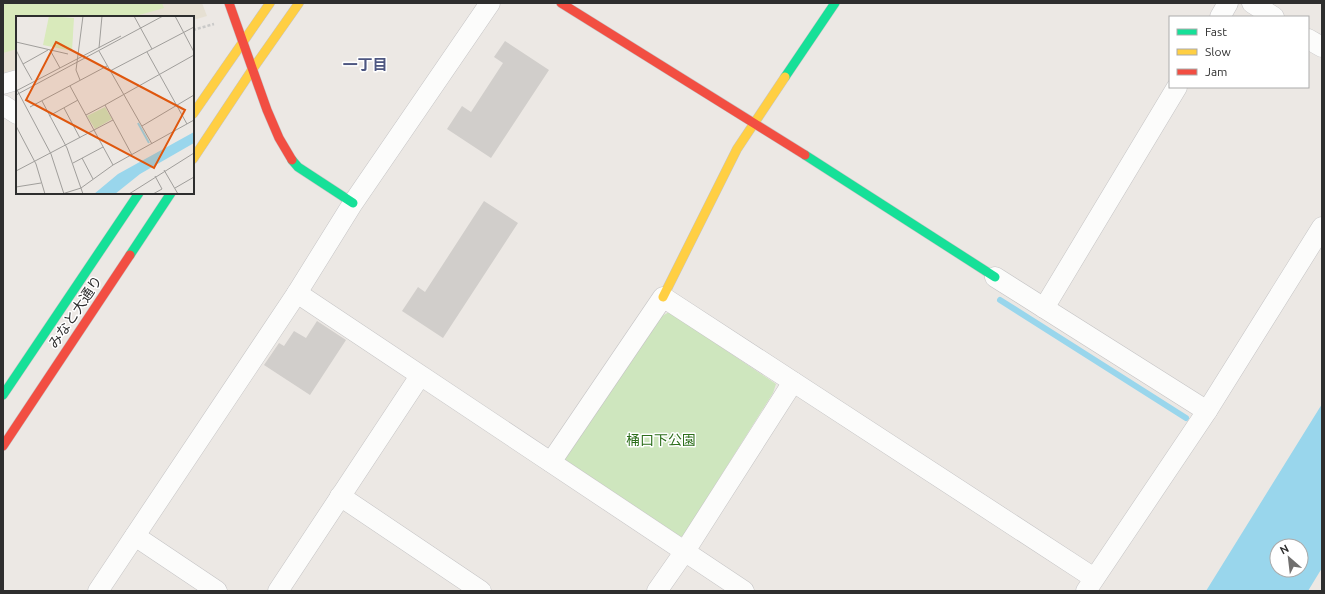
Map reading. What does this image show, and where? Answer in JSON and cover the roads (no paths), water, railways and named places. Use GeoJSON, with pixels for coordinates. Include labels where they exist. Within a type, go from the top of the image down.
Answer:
{"type":"FeatureCollection","features":[{"type":"Feature","properties":{"kind":"street"},"geometry":{"type":"LineString","coordinates":[[229,3],[252,70],[279,138],[298,167],[353,203]]}},
{"type":"Feature","properties":{"kind":"street"},"geometry":{"type":"LineString","coordinates":[[194,113],[270,3]]}},
{"type":"Feature","properties":{"kind":"street"},"geometry":{"type":"LineString","coordinates":[[194,157],[252,70],[299,3]]}},
{"type":"Feature","properties":{"kind":"street"},"geometry":{"type":"LineString","coordinates":[[98,591],[297,293],[353,203],[490,3]]}},
{"type":"Feature","properties":{"kind":"street"},"geometry":{"type":"LineString","coordinates":[[561,3],[754,123],[1207,411]]}},
{"type":"Feature","properties":{"kind":"street"},"geometry":{"type":"LineString","coordinates":[[551,462],[662,297],[737,149],[835,3]]}},
{"type":"Feature","properties":{"kind":"street"},"geometry":{"type":"LineString","coordinates":[[1221,16],[1228,3]]}},
{"type":"Feature","properties":{"kind":"street"},"geometry":{"type":"LineString","coordinates":[[1252,3],[1272,16]]}},
{"type":"Feature","properties":{"kind":"street"},"geometry":{"type":"LineString","coordinates":[[1309,39],[1322,47]]}},
{"type":"Feature","properties":{"kind":"street"},"geometry":{"type":"LineString","coordinates":[[3,84],[16,80]]}},
{"type":"Feature","properties":{"kind":"street"},"geometry":{"type":"LineString","coordinates":[[1044,308],[1176,88]]}},
{"type":"Feature","properties":{"kind":"street"},"geometry":{"type":"LineString","coordinates":[[3,105],[16,113]]}},
{"type":"Feature","properties":{"kind":"street","name":"みなと大通り"},"geometry":{"type":"LineString","coordinates":[[3,395],[137,194]]}},
{"type":"Feature","properties":{"kind":"street","name":"みなと大通り"},"geometry":{"type":"LineString","coordinates":[[3,446],[170,194]]}},
{"type":"Feature","properties":{"kind":"street"},"geometry":{"type":"LineString","coordinates":[[662,297],[793,382],[1090,585],[1207,411],[1322,227]]}},
{"type":"Feature","properties":{"kind":"street"},"geometry":{"type":"LineString","coordinates":[[297,293],[744,591]]}},
{"type":"Feature","properties":{"kind":"street"},"geometry":{"type":"LineString","coordinates":[[278,591],[420,376]]}},
{"type":"Feature","properties":{"kind":"street"},"geometry":{"type":"LineString","coordinates":[[657,591],[685,551],[793,382]]}},
{"type":"Feature","properties":{"kind":"street"},"geometry":{"type":"LineString","coordinates":[[340,496],[482,591]]}},
{"type":"Feature","properties":{"kind":"street"},"geometry":{"type":"LineString","coordinates":[[135,536],[216,591]]}},
{"type":"Feature","properties":{"kind":"water"},"geometry":{"type":"Polygon","coordinates":[[[1322,404],[1322,568],[1308,591],[1206,591],[1322,404]]]}},
{"type":"Feature","properties":{"kind":"waterway"},"geometry":{"type":"LineString","coordinates":[[1000,300],[1186,418]]}},
{"type":"Feature","properties":{"kind":"district","name":"一丁目"},"geometry":{"type":"Point","coordinates":[365,64]}},
{"type":"Feature","properties":{"kind":"park label","name":"桶口下公園"},"geometry":{"type":"Point","coordinates":[661,440]}}]}
